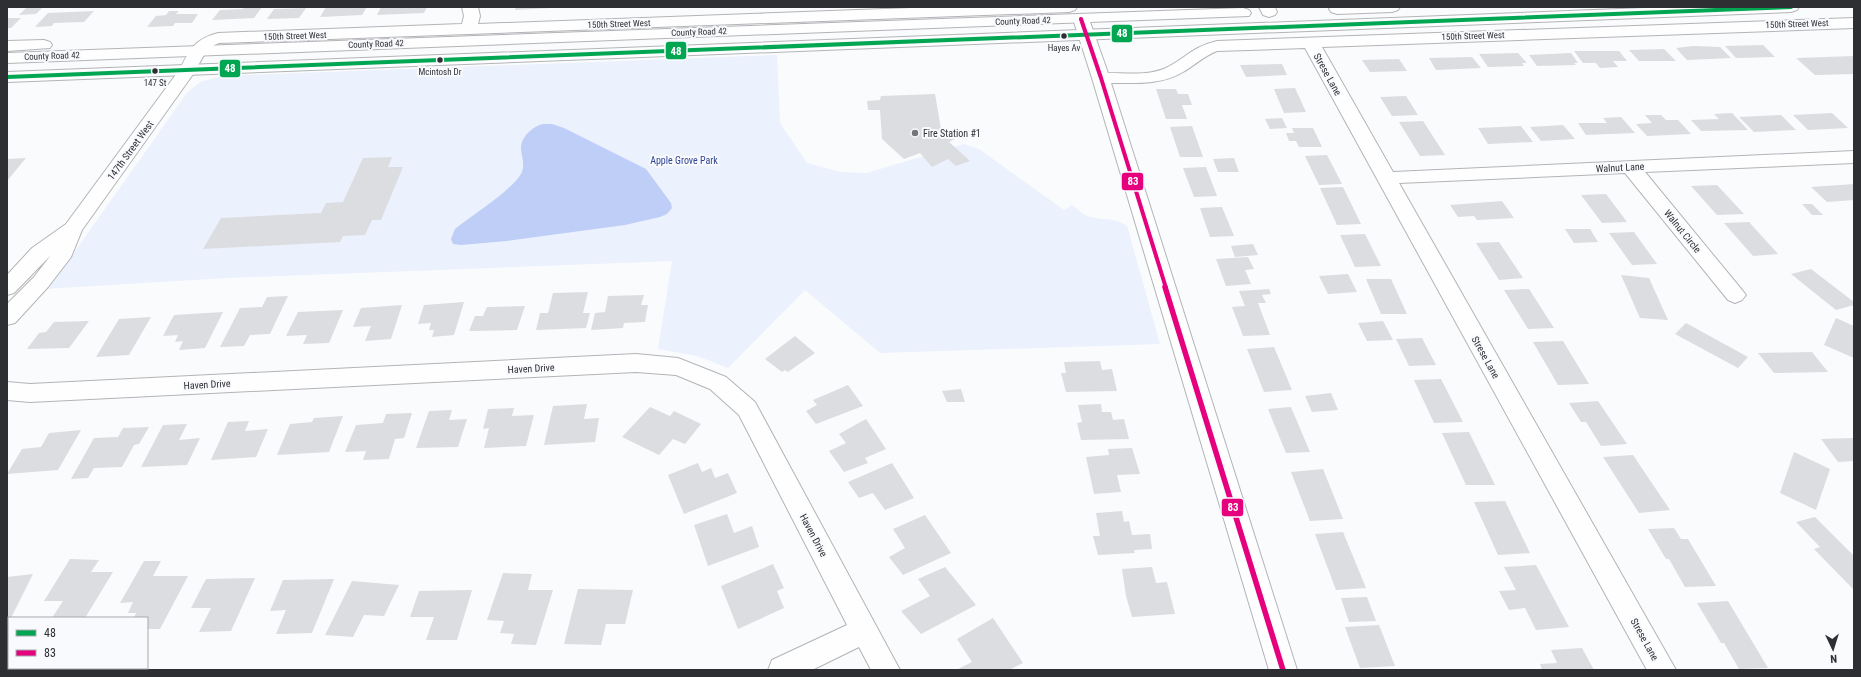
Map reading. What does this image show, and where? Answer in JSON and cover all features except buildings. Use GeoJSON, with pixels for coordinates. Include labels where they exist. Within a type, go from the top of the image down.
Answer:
{"type":"FeatureCollection","features":[{"type":"Feature","properties":{"kind":"main road"},"geometry":{"type":"LineString","coordinates":[[469,30],[472,16],[470,7]]}},
{"type":"Feature","properties":{"kind":"main road"},"geometry":{"type":"LineString","coordinates":[[1322,10],[1392,7]]}},
{"type":"Feature","properties":{"kind":"main road","name":"County Road 42"},"geometry":{"type":"LineString","coordinates":[[7,58],[1079,20],[1792,7]]}},
{"type":"Feature","properties":{"kind":"main road","name":"County Road 42"},"geometry":{"type":"LineString","coordinates":[[7,77],[188,70],[1273,10]]}},
{"type":"Feature","properties":{"kind":"main road"},"geometry":{"type":"LineString","coordinates":[[1079,20],[1101,78],[1283,670]]}},
{"type":"Feature","properties":{"kind":"main road","name":"150th Street West"},"geometry":{"type":"LineString","coordinates":[[198,51],[206,41],[218,38],[469,30],[1079,20]]}},
{"type":"Feature","properties":{"kind":"main road","name":"150th Street West"},"geometry":{"type":"LineString","coordinates":[[1101,78],[1157,76],[1171,72],[1207,48],[1216,46],[1854,22]]}},
{"type":"Feature","properties":{"kind":"main road","name":"Strese Lane"},"geometry":{"type":"LineString","coordinates":[[1311,43],[1662,670]]}},
{"type":"Feature","properties":{"kind":"main road"},"geometry":{"type":"LineString","coordinates":[[7,46],[44,45]]}},
{"type":"Feature","properties":{"kind":"main road","name":"147th Street West"},"geometry":{"type":"LineString","coordinates":[[7,317],[41,282],[64,252],[73,229],[188,70],[198,51]]}},
{"type":"Feature","properties":{"kind":"main road","name":"Walnut Lane"},"geometry":{"type":"LineString","coordinates":[[1386,178],[1854,157]]}},
{"type":"Feature","properties":{"kind":"main road","name":"Walnut Circle"},"geometry":{"type":"LineString","coordinates":[[1630,167],[1735,295]]}},
{"type":"Feature","properties":{"kind":"main road","name":"147th Street West"},"geometry":{"type":"LineString","coordinates":[[7,288],[39,253],[73,229]]}},
{"type":"Feature","properties":{"kind":"main road","name":"Haven Drive"},"geometry":{"type":"LineString","coordinates":[[7,391],[30,393],[636,363],[678,367],[718,384],[746,409],[886,670]]}},
{"type":"Feature","properties":{"kind":"main road"},"geometry":{"type":"LineString","coordinates":[[782,670],[865,630]]}},
{"type":"Feature","properties":{"kind":"green space","name":"Apple Grove Park"},"geometry":{"type":"Polygon","coordinates":[[[777,55],[780,123],[807,163],[840,172],[867,173],[964,144],[979,149],[1064,210],[1072,205],[1088,216],[1110,219],[1127,226],[1160,344],[880,353],[805,290],[728,368],[697,356],[658,349],[672,261],[226,278],[44,289],[61,271],[187,93],[200,82],[222,76],[777,55]]]}},
{"type":"Feature","properties":{"kind":"water"},"geometry":{"type":"Polygon","coordinates":[[[543,124],[552,124],[564,128],[646,169],[671,203],[672,208],[667,214],[660,217],[625,225],[507,241],[461,245],[453,244],[451,239],[455,229],[516,181],[521,174],[523,164],[521,147],[523,139],[532,129],[543,124]]]}},
{"type":"Feature","properties":{"kind":"transit line","name":"48"},"geometry":{"type":"LineString","coordinates":[[7,77],[1791,7]]}},
{"type":"Feature","properties":{"kind":"transit line","name":"83"},"geometry":{"type":"LineString","coordinates":[[1081,19],[1101,78],[1283,670]]}},
{"type":"Feature","properties":{"kind":"place","name":"Hayes Av"},"geometry":{"type":"Point","coordinates":[1064,36]}},
{"type":"Feature","properties":{"kind":"place","name":"Mcintosh Dr"},"geometry":{"type":"Point","coordinates":[440,60]}},
{"type":"Feature","properties":{"kind":"place","name":"147 St"},"geometry":{"type":"Point","coordinates":[155,71]}},
{"type":"Feature","properties":{"kind":"place","name":"Fire Station #1"},"geometry":{"type":"Point","coordinates":[915,133]}}]}
